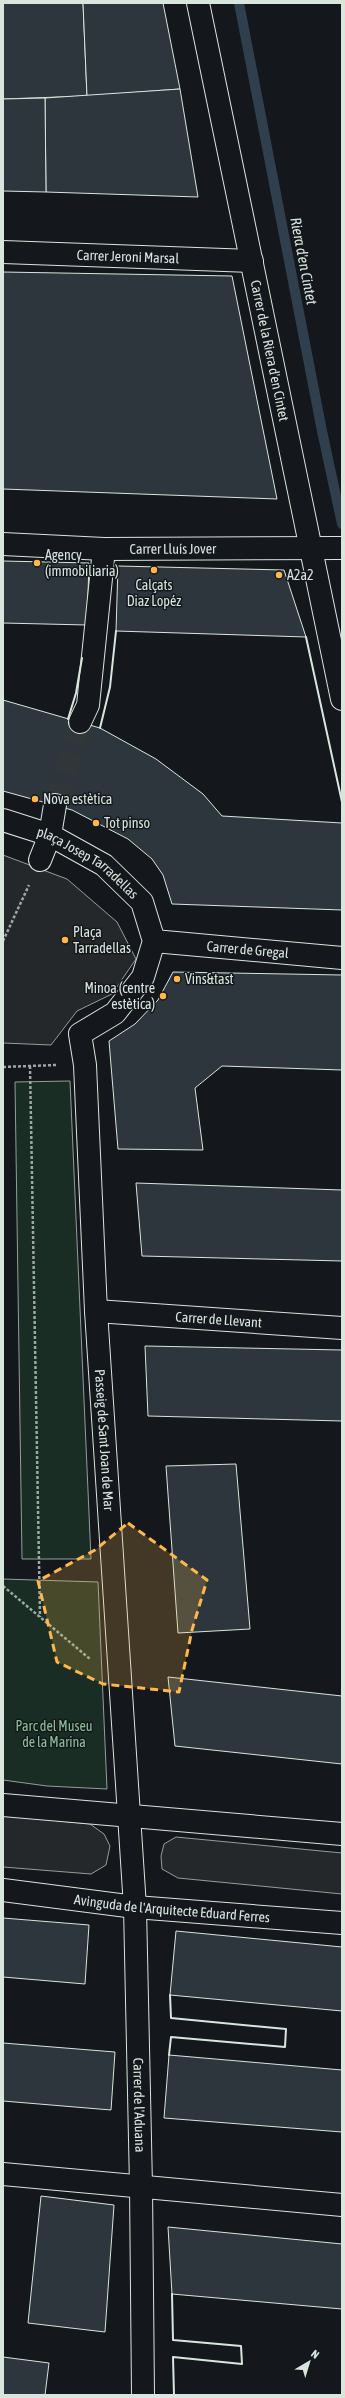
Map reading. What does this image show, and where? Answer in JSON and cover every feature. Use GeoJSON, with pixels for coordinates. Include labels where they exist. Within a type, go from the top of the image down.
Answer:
{"type":"FeatureCollection","features":[{"type":"Feature","properties":{"kind":"street","name":"Carrer de la Riera d'en Cintet"},"geometry":{"type":"LineString","coordinates":[[198,3],[342,699]]}},
{"type":"Feature","properties":{"kind":"street","name":"Carrer Jeroni Marsal"},"geometry":{"type":"LineString","coordinates":[[3,252],[252,261]]}},
{"type":"Feature","properties":{"kind":"street","name":"Carrer Lluís Jover"},"geometry":{"type":"LineString","coordinates":[[3,544],[104,549],[342,548]]}},
{"type":"Feature","properties":{"kind":"street"},"geometry":{"type":"LineString","coordinates":[[80,722],[88,705],[104,549]]}},
{"type":"Feature","properties":{"kind":"street"},"geometry":{"type":"LineString","coordinates":[[40,860],[50,835],[55,805]]}},
{"type":"Feature","properties":{"kind":"street","name":"plaça Josep Tarradellas"},"geometry":{"type":"LineString","coordinates":[[3,820],[50,835],[104,865],[142,902],[154,940]]}},
{"type":"Feature","properties":{"kind":"street"},"geometry":{"type":"LineString","coordinates":[[85,1065],[80,1034],[115,1013],[142,977],[154,940]]}},
{"type":"Feature","properties":{"kind":"street","name":"Carrer de Gregal"},"geometry":{"type":"LineString","coordinates":[[154,940],[342,958]]}},
{"type":"Feature","properties":{"kind":"street","name":"Passeig de Sant Joan de Mar"},"geometry":{"type":"LineString","coordinates":[[85,1065],[96,1311],[130,1816]]}},
{"type":"Feature","properties":{"kind":"street","name":"Carrer de Llevant"},"geometry":{"type":"LineString","coordinates":[[96,1311],[342,1328]]}},
{"type":"Feature","properties":{"kind":"street"},"geometry":{"type":"LineString","coordinates":[[3,1805],[342,1834]]}},
{"type":"Feature","properties":{"kind":"street","name":"Carrer de l'Aduana"},"geometry":{"type":"LineString","coordinates":[[130,1816],[135,1907],[141,2186],[143,2395]]}},
{"type":"Feature","properties":{"kind":"street","name":"Avinguda de l'Arquitecte Eduard Ferres"},"geometry":{"type":"LineString","coordinates":[[3,1890],[135,1907],[342,1923]]}},
{"type":"Feature","properties":{"kind":"street"},"geometry":{"type":"LineString","coordinates":[[3,2174],[342,2205]]}},
{"type":"Feature","properties":{"kind":"path"},"geometry":{"type":"LineString","coordinates":[[3,941],[27,887]]}},
{"type":"Feature","properties":{"kind":"path"},"geometry":{"type":"LineString","coordinates":[[3,1067],[85,1065]]}},
{"type":"Feature","properties":{"kind":"path"},"geometry":{"type":"LineString","coordinates":[[30,1066],[40,1618]]}},
{"type":"Feature","properties":{"kind":"path"},"geometry":{"type":"LineString","coordinates":[[3,1586],[121,1684]]}},
{"type":"Feature","properties":{"kind":"highlighted area"},"geometry":{"type":"Polygon","coordinates":[[[128,1523],[207,1580],[192,1630],[179,1692],[103,1684],[57,1662],[38,1581],[95,1550],[128,1523]]]}},
{"type":"Feature","properties":{"kind":"green space"},"geometry":{"type":"Polygon","coordinates":[[[70,1081],[91,1559],[22,1559],[15,1082],[70,1081]]]}},
{"type":"Feature","properties":{"kind":"green space","name":"Parc del Museu de la Marina"},"geometry":{"type":"Polygon","coordinates":[[[3,1579],[98,1582],[107,1789],[47,1786],[3,1780],[3,1579]]]}},
{"type":"Feature","properties":{"kind":"shaded area","name":"Plaça Tarradellas"},"geometry":{"type":"Polygon","coordinates":[[[3,855],[67,879],[117,922],[136,959],[112,994],[77,1011],[51,1045],[3,1043],[3,855]]]}},
{"type":"Feature","properties":{"kind":"shaded area"},"geometry":{"type":"Polygon","coordinates":[[[3,1815],[90,1824],[104,1834],[110,1846],[106,1865],[91,1874],[3,1867],[3,1815]]]}},
{"type":"Feature","properties":{"kind":"shaded area"},"geometry":{"type":"Polygon","coordinates":[[[176,1837],[342,1853],[342,1894],[178,1878],[162,1869],[161,1856],[164,1844],[176,1837]]]}},
{"type":"Feature","properties":{"kind":"building"},"geometry":{"type":"Polygon","coordinates":[[[3,3],[83,3],[87,96],[3,99],[3,3]]]}},
{"type":"Feature","properties":{"kind":"building"},"geometry":{"type":"Polygon","coordinates":[[[83,3],[163,3],[180,89],[87,96],[83,3]]]}},
{"type":"Feature","properties":{"kind":"building"},"geometry":{"type":"Polygon","coordinates":[[[180,89],[198,197],[46,192],[45,98],[180,89]]]}},
{"type":"Feature","properties":{"kind":"building"},"geometry":{"type":"Polygon","coordinates":[[[45,98],[46,192],[3,191],[3,99],[45,98]]]}},
{"type":"Feature","properties":{"kind":"building"},"geometry":{"type":"Polygon","coordinates":[[[3,272],[232,276],[277,499],[3,489],[3,272]]]}},
{"type":"Feature","properties":{"kind":"building"},"geometry":{"type":"Polygon","coordinates":[[[3,561],[89,563],[87,625],[3,623],[3,561]]]}},
{"type":"Feature","properties":{"kind":"building"},"geometry":{"type":"Polygon","coordinates":[[[118,566],[284,570],[306,637],[116,631],[118,566]]]}},
{"type":"Feature","properties":{"kind":"building"},"geometry":{"type":"Polygon","coordinates":[[[3,700],[100,728],[156,759],[203,794],[222,816],[342,823],[342,910],[172,904],[163,875],[152,859],[128,839],[72,810],[3,791],[3,700]]]}},
{"type":"Feature","properties":{"kind":"building"},"geometry":{"type":"Polygon","coordinates":[[[173,972],[342,975],[342,1070],[222,1066],[195,1088],[203,1150],[118,1149],[109,1041],[135,1024],[158,1000],[173,972]]]}},
{"type":"Feature","properties":{"kind":"building"},"geometry":{"type":"Polygon","coordinates":[[[136,1183],[342,1190],[342,1261],[142,1256],[136,1183]]]}},
{"type":"Feature","properties":{"kind":"building"},"geometry":{"type":"Polygon","coordinates":[[[145,1346],[342,1350],[342,1421],[148,1416],[145,1346]]]}},
{"type":"Feature","properties":{"kind":"building"},"geometry":{"type":"Polygon","coordinates":[[[236,1464],[250,1629],[178,1633],[166,1466],[236,1464]]]}},
{"type":"Feature","properties":{"kind":"building"},"geometry":{"type":"Polygon","coordinates":[[[168,1677],[342,1696],[342,1764],[175,1746],[168,1677]]]}},
{"type":"Feature","properties":{"kind":"building"},"geometry":{"type":"Polygon","coordinates":[[[3,1918],[89,1925],[85,1984],[3,1977],[3,1918]]]}},
{"type":"Feature","properties":{"kind":"building"},"geometry":{"type":"Polygon","coordinates":[[[176,1931],[342,1947],[342,2011],[170,1995],[176,1931]]]}},
{"type":"Feature","properties":{"kind":"building"},"geometry":{"type":"Polygon","coordinates":[[[3,2043],[115,2052],[111,2110],[3,2101],[3,2043]]]}},
{"type":"Feature","properties":{"kind":"building"},"geometry":{"type":"Polygon","coordinates":[[[169,2055],[342,2070],[342,2132],[164,2118],[169,2055]]]}},
{"type":"Feature","properties":{"kind":"building"},"geometry":{"type":"Polygon","coordinates":[[[41,2196],[114,2205],[105,2332],[28,2323],[41,2196]]]}},
{"type":"Feature","properties":{"kind":"building"},"geometry":{"type":"Polygon","coordinates":[[[168,2227],[342,2244],[342,2309],[172,2294],[168,2227]]]}},
{"type":"Feature","properties":{"kind":"building"},"geometry":{"type":"Polygon","coordinates":[[[3,2357],[49,2363],[45,2395],[3,2395],[3,2357]]]}},
{"type":"Feature","properties":{"kind":"waterway","name":"Riera d'en Cintet"},"geometry":{"type":"LineString","coordinates":[[239,3],[322,431],[342,524]]}},
{"type":"Feature","properties":{"kind":"tunnel"},"geometry":{"type":"LineString","coordinates":[[55,805],[80,722]]}},
{"type":"Feature","properties":{"kind":"wall"},"geometry":{"type":"LineString","coordinates":[[100,728],[110,687],[116,631]]}},
{"type":"Feature","properties":{"kind":"wall"},"geometry":{"type":"LineString","coordinates":[[306,637],[342,802]]}},
{"type":"Feature","properties":{"kind":"wall"},"geometry":{"type":"LineString","coordinates":[[68,719],[76,693],[82,658]]}},
{"type":"Feature","properties":{"kind":"wall"},"geometry":{"type":"LineString","coordinates":[[169,2055],[171,2037],[285,2047],[286,2029],[171,2018],[170,1995]]}},
{"type":"Feature","properties":{"kind":"wall"},"geometry":{"type":"LineString","coordinates":[[172,2294],[173,2340],[241,2346],[242,2364],[173,2357],[174,2395]]}},
{"type":"Feature","properties":{"kind":"place","name":"Agency (immobiliaria)"},"geometry":{"type":"Point","coordinates":[37,563]}},
{"type":"Feature","properties":{"kind":"place","name":"Calçats Diaz Lopéz"},"geometry":{"type":"Point","coordinates":[154,570]}},
{"type":"Feature","properties":{"kind":"place","name":"A2a2"},"geometry":{"type":"Point","coordinates":[279,575]}},
{"type":"Feature","properties":{"kind":"place","name":"Nova estètica"},"geometry":{"type":"Point","coordinates":[35,799]}},
{"type":"Feature","properties":{"kind":"place","name":"Tot pinso"},"geometry":{"type":"Point","coordinates":[96,823]}},
{"type":"Feature","properties":{"kind":"place","name":"Plaça Tarradellas"},"geometry":{"type":"Point","coordinates":[65,940]}},
{"type":"Feature","properties":{"kind":"place","name":"Vins&tast"},"geometry":{"type":"Point","coordinates":[177,979]}},
{"type":"Feature","properties":{"kind":"place","name":"Minoa (centre estètica)"},"geometry":{"type":"Point","coordinates":[163,996]}}]}
